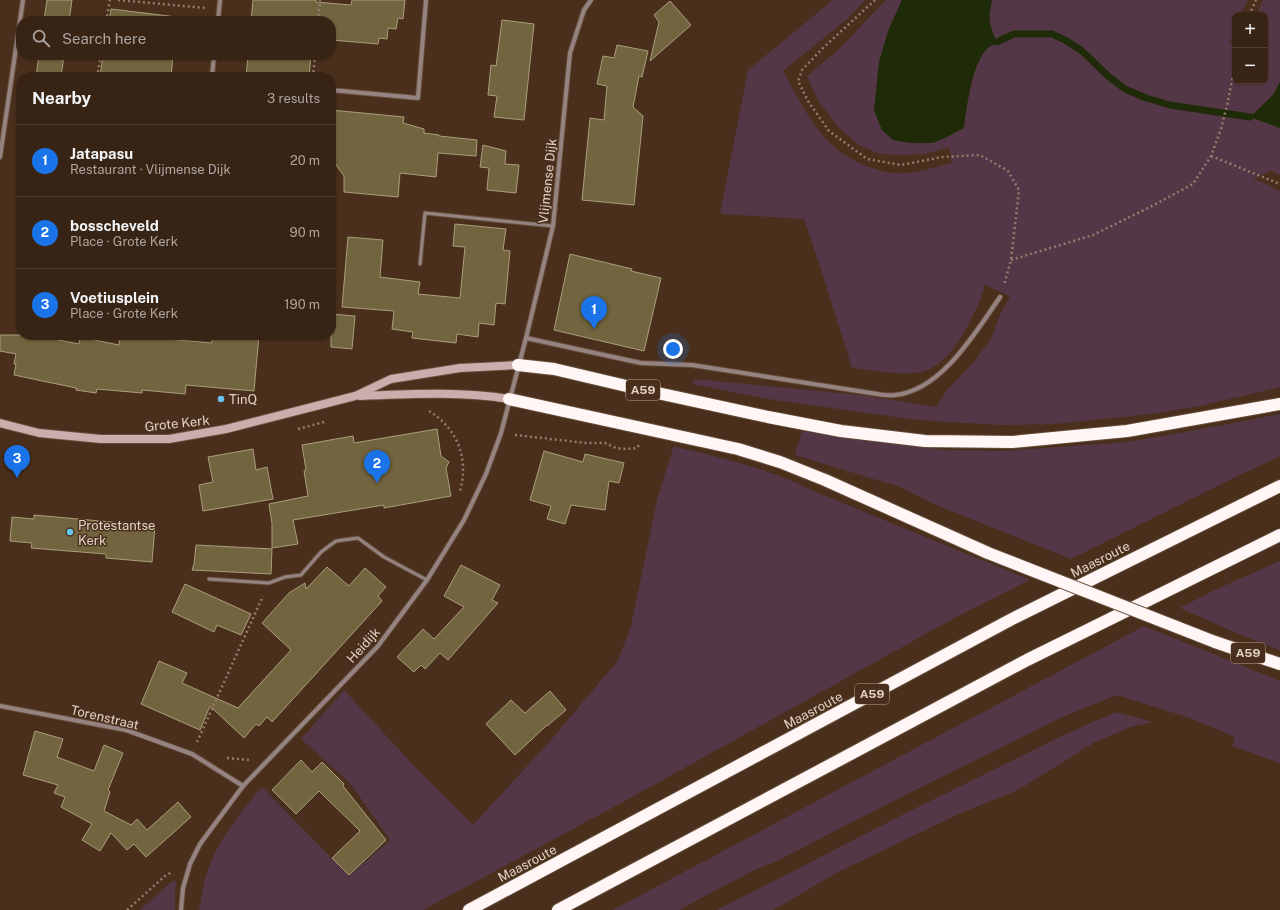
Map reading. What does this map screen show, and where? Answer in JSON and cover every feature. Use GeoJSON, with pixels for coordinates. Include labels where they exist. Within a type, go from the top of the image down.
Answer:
{"type":"FeatureCollection","features":[{"type":"Feature","properties":{"kind":"highway","name":"A59"},"geometry":{"type":"LineString","coordinates":[[518,364],[554,369],[768,417],[841,431],[925,441],[1012,442],[1128,431],[1280,404]]}},
{"type":"Feature","properties":{"kind":"highway","name":"A59"},"geometry":{"type":"LineString","coordinates":[[509,399],[738,450],[780,462],[825,480],[988,553],[1215,642],[1280,664]]}},
{"type":"Feature","properties":{"kind":"highway","name":"Maasroute"},"geometry":{"type":"LineString","coordinates":[[469,910],[1012,619],[1280,486]]}},
{"type":"Feature","properties":{"kind":"highway"},"geometry":{"type":"LineString","coordinates":[[558,910],[1027,660],[1280,534]]}},
{"type":"Feature","properties":{"kind":"main road","name":"Grote Kerk"},"geometry":{"type":"LineString","coordinates":[[0,422],[47,434],[101,439],[169,438],[226,429],[355,396],[391,379],[460,368],[518,364]]}},
{"type":"Feature","properties":{"kind":"main road","name":"Grote Kerk"},"geometry":{"type":"LineString","coordinates":[[355,396],[403,394],[468,395],[509,399]]}},
{"type":"Feature","properties":{"kind":"street"},"geometry":{"type":"LineString","coordinates":[[21,16],[23,0]]}},
{"type":"Feature","properties":{"kind":"street"},"geometry":{"type":"LineString","coordinates":[[218,16],[220,0]]}},
{"type":"Feature","properties":{"kind":"street"},"geometry":{"type":"LineString","coordinates":[[336,90],[418,98],[426,0]]}},
{"type":"Feature","properties":{"kind":"street","name":"Vlijmense Dijk"},"geometry":{"type":"LineString","coordinates":[[518,364],[526,338],[553,226],[570,53],[584,10],[591,0]]}},
{"type":"Feature","properties":{"kind":"street"},"geometry":{"type":"LineString","coordinates":[[0,157],[16,48]]}},
{"type":"Feature","properties":{"kind":"street"},"geometry":{"type":"LineString","coordinates":[[212,72],[214,60]]}},
{"type":"Feature","properties":{"kind":"street"},"geometry":{"type":"LineString","coordinates":[[526,338],[641,363],[692,365],[871,394],[896,395],[919,388],[940,374],[970,341],[1000,297]]}},
{"type":"Feature","properties":{"kind":"street","name":"Heidijk"},"geometry":{"type":"LineString","coordinates":[[181,910],[183,888],[190,864],[200,844],[243,786],[378,646],[426,580],[464,520],[486,474],[501,433],[518,364]]}},
{"type":"Feature","properties":{"kind":"street","name":"Torenstraat"},"geometry":{"type":"LineString","coordinates":[[0,706],[126,730],[192,754],[243,786]]}},
{"type":"Feature","properties":{"kind":"lane"},"geometry":{"type":"LineString","coordinates":[[420,264],[425,213],[553,226]]}},
{"type":"Feature","properties":{"kind":"lane"},"geometry":{"type":"LineString","coordinates":[[209,580],[269,583],[285,577],[301,575],[321,552],[336,541],[358,538],[384,557],[426,580]]}},
{"type":"Feature","properties":{"kind":"path"},"geometry":{"type":"LineString","coordinates":[[107,16],[110,0]]}},
{"type":"Feature","properties":{"kind":"path"},"geometry":{"type":"LineString","coordinates":[[118,0],[219,10]]}},
{"type":"Feature","properties":{"kind":"path"},"geometry":{"type":"LineString","coordinates":[[318,16],[320,0]]}},
{"type":"Feature","properties":{"kind":"path"},"geometry":{"type":"LineString","coordinates":[[875,0],[823,48],[802,70],[798,81],[808,101],[829,131],[867,159],[901,165],[942,157],[980,155],[1008,171],[1019,190],[1011,260],[1000,297]]}},
{"type":"Feature","properties":{"kind":"path"},"geometry":{"type":"LineString","coordinates":[[1250,12],[1256,0]]}},
{"type":"Feature","properties":{"kind":"path"},"geometry":{"type":"LineString","coordinates":[[98,72],[100,60]]}},
{"type":"Feature","properties":{"kind":"path"},"geometry":{"type":"LineString","coordinates":[[313,72],[315,60]]}},
{"type":"Feature","properties":{"kind":"path"},"geometry":{"type":"LineString","coordinates":[[1011,260],[1093,235],[1193,184],[1211,156],[1221,129],[1232,81]]}},
{"type":"Feature","properties":{"kind":"path"},"geometry":{"type":"LineString","coordinates":[[1211,156],[1280,184]]}},
{"type":"Feature","properties":{"kind":"path"},"geometry":{"type":"LineString","coordinates":[[423,410],[430,411],[456,436],[464,467],[459,497]]}},
{"type":"Feature","properties":{"kind":"path"},"geometry":{"type":"LineString","coordinates":[[297,429],[328,421]]}},
{"type":"Feature","properties":{"kind":"path"},"geometry":{"type":"LineString","coordinates":[[501,433],[586,443],[605,443],[616,448],[627,450],[638,448],[646,429]]}},
{"type":"Feature","properties":{"kind":"path"},"geometry":{"type":"LineString","coordinates":[[190,742],[197,744],[269,583]]}},
{"type":"Feature","properties":{"kind":"path"},"geometry":{"type":"LineString","coordinates":[[226,758],[250,760]]}},
{"type":"Feature","properties":{"kind":"path"},"geometry":{"type":"LineString","coordinates":[[127,910],[165,876],[190,864]]}},
{"type":"Feature","properties":{"kind":"shaded area"},"geometry":{"type":"Polygon","coordinates":[[[833,0],[865,0],[847,19],[783,71],[806,112],[824,137],[835,147],[847,156],[867,166],[894,173],[909,173],[952,163],[949,147],[925,154],[902,155],[880,154],[859,145],[839,128],[819,102],[807,76],[837,51],[886,0],[902,0],[888,31],[874,110],[882,130],[893,140],[911,143],[933,143],[963,128],[970,88],[976,68],[985,51],[997,42],[990,22],[992,0],[1248,0],[1242,12],[1232,12],[1232,37],[1230,42],[1232,43],[1232,84],[1268,84],[1268,12],[1257,12],[1263,0],[1280,0],[1280,82],[1273,95],[1250,117],[1280,128],[1280,175],[1272,171],[1253,178],[1280,191],[1280,387],[1200,406],[1151,414],[1055,424],[1003,425],[910,419],[768,399],[692,384],[695,379],[861,395],[936,407],[947,390],[973,363],[991,339],[1001,312],[1010,296],[985,285],[976,309],[962,336],[953,349],[933,367],[922,372],[914,373],[852,368],[804,219],[720,214],[748,70],[833,0]]]}},
{"type":"Feature","properties":{"kind":"shaded area"},"geometry":{"type":"Polygon","coordinates":[[[902,0],[992,0],[990,22],[997,42],[985,51],[976,68],[970,88],[964,128],[933,143],[911,143],[893,140],[882,130],[874,110],[879,62],[888,31],[902,0]]]}},
{"type":"Feature","properties":{"kind":"shaded area"},"geometry":{"type":"Polygon","coordinates":[[[1280,82],[1280,128],[1250,117],[1273,95],[1280,82]]]}},
{"type":"Feature","properties":{"kind":"shaded area"},"geometry":{"type":"Polygon","coordinates":[[[1280,414],[1280,456],[1071,559],[936,505],[900,487],[795,455],[802,431],[944,450],[1002,451],[1128,442],[1280,414]]]}},
{"type":"Feature","properties":{"kind":"shaded area"},"geometry":{"type":"Polygon","coordinates":[[[674,446],[744,464],[795,482],[811,490],[1030,580],[958,616],[634,796],[423,910],[199,910],[206,875],[220,843],[262,787],[349,876],[390,840],[350,783],[301,739],[344,690],[417,769],[473,825],[551,740],[618,660],[631,626],[658,496],[674,446]]]}},
{"type":"Feature","properties":{"kind":"shaded area"},"geometry":{"type":"Polygon","coordinates":[[[1280,561],[1280,650],[1241,635],[1180,608],[1219,588],[1280,561]]]}},
{"type":"Feature","properties":{"kind":"shaded area"},"geometry":{"type":"Polygon","coordinates":[[[1144,626],[1280,681],[1280,763],[1232,746],[1235,737],[1190,718],[1117,695],[1065,716],[909,793],[773,863],[756,869],[679,910],[613,910],[1144,626]]]}},
{"type":"Feature","properties":{"kind":"shaded area"},"geometry":{"type":"Polygon","coordinates":[[[1116,712],[1153,722],[1130,727],[1095,742],[1018,790],[963,812],[840,871],[773,910],[717,910],[906,813],[1068,733],[1116,712]]]}},
{"type":"Feature","properties":{"kind":"shaded area"},"geometry":{"type":"Polygon","coordinates":[[[176,880],[175,910],[140,910],[169,884],[176,880]]]}},
{"type":"Feature","properties":{"kind":"building"},"geometry":{"type":"Polygon","coordinates":[[[47,0],[72,0],[70,16],[45,16],[47,0]]]}},
{"type":"Feature","properties":{"kind":"building"},"geometry":{"type":"Polygon","coordinates":[[[253,0],[316,0],[316,2],[351,5],[352,0],[405,0],[403,19],[398,18],[396,29],[388,28],[387,39],[379,38],[378,44],[336,40],[336,16],[251,16],[253,0]]]}},
{"type":"Feature","properties":{"kind":"building"},"geometry":{"type":"Polygon","coordinates":[[[670,1],[691,25],[650,61],[659,22],[654,15],[670,1]]]}},
{"type":"Feature","properties":{"kind":"building"},"geometry":{"type":"Polygon","coordinates":[[[111,9],[169,16],[110,16],[111,9]]]}},
{"type":"Feature","properties":{"kind":"building"},"geometry":{"type":"Polygon","coordinates":[[[502,20],[534,24],[524,120],[494,117],[497,96],[488,95],[491,65],[496,66],[502,20]]]}},
{"type":"Feature","properties":{"kind":"building"},"geometry":{"type":"Polygon","coordinates":[[[617,45],[648,51],[642,77],[639,76],[633,107],[643,116],[634,205],[582,200],[590,118],[604,120],[607,86],[597,84],[603,56],[614,58],[617,45]]]}},
{"type":"Feature","properties":{"kind":"building"},"geometry":{"type":"Polygon","coordinates":[[[38,60],[63,60],[62,72],[37,72],[38,60]]]}},
{"type":"Feature","properties":{"kind":"building"},"geometry":{"type":"Polygon","coordinates":[[[102,60],[173,60],[171,72],[101,72],[102,60]]]}},
{"type":"Feature","properties":{"kind":"building"},"geometry":{"type":"Polygon","coordinates":[[[248,60],[311,60],[309,72],[246,72],[248,60]]]}},
{"type":"Feature","properties":{"kind":"building"},"geometry":{"type":"Polygon","coordinates":[[[336,110],[404,117],[403,123],[424,129],[424,133],[477,140],[476,156],[438,153],[436,177],[400,173],[398,197],[344,192],[344,176],[336,165],[336,110]]]}},
{"type":"Feature","properties":{"kind":"building"},"geometry":{"type":"Polygon","coordinates":[[[483,145],[506,151],[505,164],[519,165],[516,193],[487,190],[489,168],[480,167],[483,145]]]}},
{"type":"Feature","properties":{"kind":"building"},"geometry":{"type":"Polygon","coordinates":[[[455,224],[506,229],[503,250],[510,251],[505,304],[496,303],[494,325],[479,323],[478,337],[457,334],[456,343],[412,338],[413,332],[392,329],[394,311],[342,307],[348,237],[383,240],[380,277],[420,282],[418,294],[460,298],[465,247],[453,246],[455,224]]]}},
{"type":"Feature","properties":{"kind":"building"},"geometry":{"type":"Polygon","coordinates":[[[570,254],[632,269],[631,271],[661,278],[644,351],[554,330],[570,254]]]}},
{"type":"Feature","properties":{"kind":"building"},"geometry":{"type":"Polygon","coordinates":[[[336,314],[355,316],[352,349],[331,347],[331,340],[336,340],[336,314]]]}},
{"type":"Feature","properties":{"kind":"building"},"geometry":{"type":"Polygon","coordinates":[[[0,335],[16,335],[16,340],[59,340],[79,344],[80,340],[95,340],[119,345],[120,340],[178,340],[212,343],[212,340],[259,340],[254,391],[186,385],[185,394],[142,390],[142,393],[97,389],[96,393],[76,390],[76,388],[14,375],[16,354],[0,351],[0,335]]]}},
{"type":"Feature","properties":{"kind":"building"},"geometry":{"type":"Polygon","coordinates":[[[437,429],[441,456],[449,462],[446,468],[451,496],[384,508],[384,505],[293,520],[298,544],[272,548],[272,523],[269,504],[308,496],[302,445],[353,436],[354,443],[437,429]]]}},
{"type":"Feature","properties":{"kind":"building"},"geometry":{"type":"Polygon","coordinates":[[[253,449],[256,470],[267,467],[273,499],[203,511],[199,485],[213,482],[208,457],[253,449]]]}},
{"type":"Feature","properties":{"kind":"building"},"geometry":{"type":"Polygon","coordinates":[[[544,451],[583,462],[585,454],[624,463],[619,483],[609,481],[605,510],[571,505],[565,524],[547,519],[551,506],[530,500],[544,451]]]}},
{"type":"Feature","properties":{"kind":"building"},"geometry":{"type":"Polygon","coordinates":[[[34,515],[155,526],[152,562],[106,558],[106,554],[31,548],[32,543],[10,541],[12,517],[34,519],[34,515]]]}},
{"type":"Feature","properties":{"kind":"building"},"geometry":{"type":"Polygon","coordinates":[[[196,545],[272,549],[271,574],[192,570],[196,545]]]}},
{"type":"Feature","properties":{"kind":"building"},"geometry":{"type":"Polygon","coordinates":[[[461,565],[500,585],[492,600],[498,603],[448,660],[440,653],[425,669],[421,665],[414,672],[397,657],[423,629],[434,639],[464,607],[444,596],[461,565]]]}},
{"type":"Feature","properties":{"kind":"building"},"geometry":{"type":"Polygon","coordinates":[[[327,567],[349,586],[365,568],[386,587],[378,596],[382,601],[272,722],[267,717],[259,726],[256,724],[244,738],[210,706],[200,730],[141,704],[159,661],[187,673],[182,683],[238,708],[291,650],[262,623],[289,593],[305,583],[306,589],[327,567]]]}},
{"type":"Feature","properties":{"kind":"building"},"geometry":{"type":"Polygon","coordinates":[[[185,584],[251,614],[241,635],[217,625],[214,632],[172,612],[185,584]]]}},
{"type":"Feature","properties":{"kind":"building"},"geometry":{"type":"Polygon","coordinates":[[[550,691],[566,710],[547,725],[515,755],[486,724],[511,700],[525,713],[550,691]]]}},
{"type":"Feature","properties":{"kind":"building"},"geometry":{"type":"Polygon","coordinates":[[[35,731],[63,739],[57,757],[94,771],[104,745],[123,753],[108,790],[110,792],[104,811],[131,825],[137,819],[147,830],[178,802],[191,817],[146,857],[134,844],[127,850],[111,833],[100,851],[82,840],[92,824],[61,807],[65,797],[54,793],[58,785],[23,775],[35,731]]]}},
{"type":"Feature","properties":{"kind":"building"},"geometry":{"type":"Polygon","coordinates":[[[301,760],[312,772],[322,762],[344,784],[343,786],[386,840],[349,875],[332,858],[360,831],[319,791],[296,814],[272,790],[301,760]]]}},
{"type":"Feature","properties":{"kind":"waterway"},"geometry":{"type":"LineString","coordinates":[[997,42],[1014,34],[1052,34],[1082,51],[1108,76],[1125,89],[1146,98],[1170,105],[1250,117]]}},
{"type":"Feature","properties":{"kind":"place","name":"Jatapasu"},"geometry":{"type":"Point","coordinates":[594,329]}},
{"type":"Feature","properties":{"kind":"place","name":"TinQ"},"geometry":{"type":"Point","coordinates":[221,399]}},
{"type":"Feature","properties":{"kind":"place","name":"Voetiusplein"},"geometry":{"type":"Point","coordinates":[17,478]}},
{"type":"Feature","properties":{"kind":"place","name":"bosscheveld"},"geometry":{"type":"Point","coordinates":[377,483]}},
{"type":"Feature","properties":{"kind":"place","name":"Protestantse Kerk"},"geometry":{"type":"Point","coordinates":[70,532]}}]}
